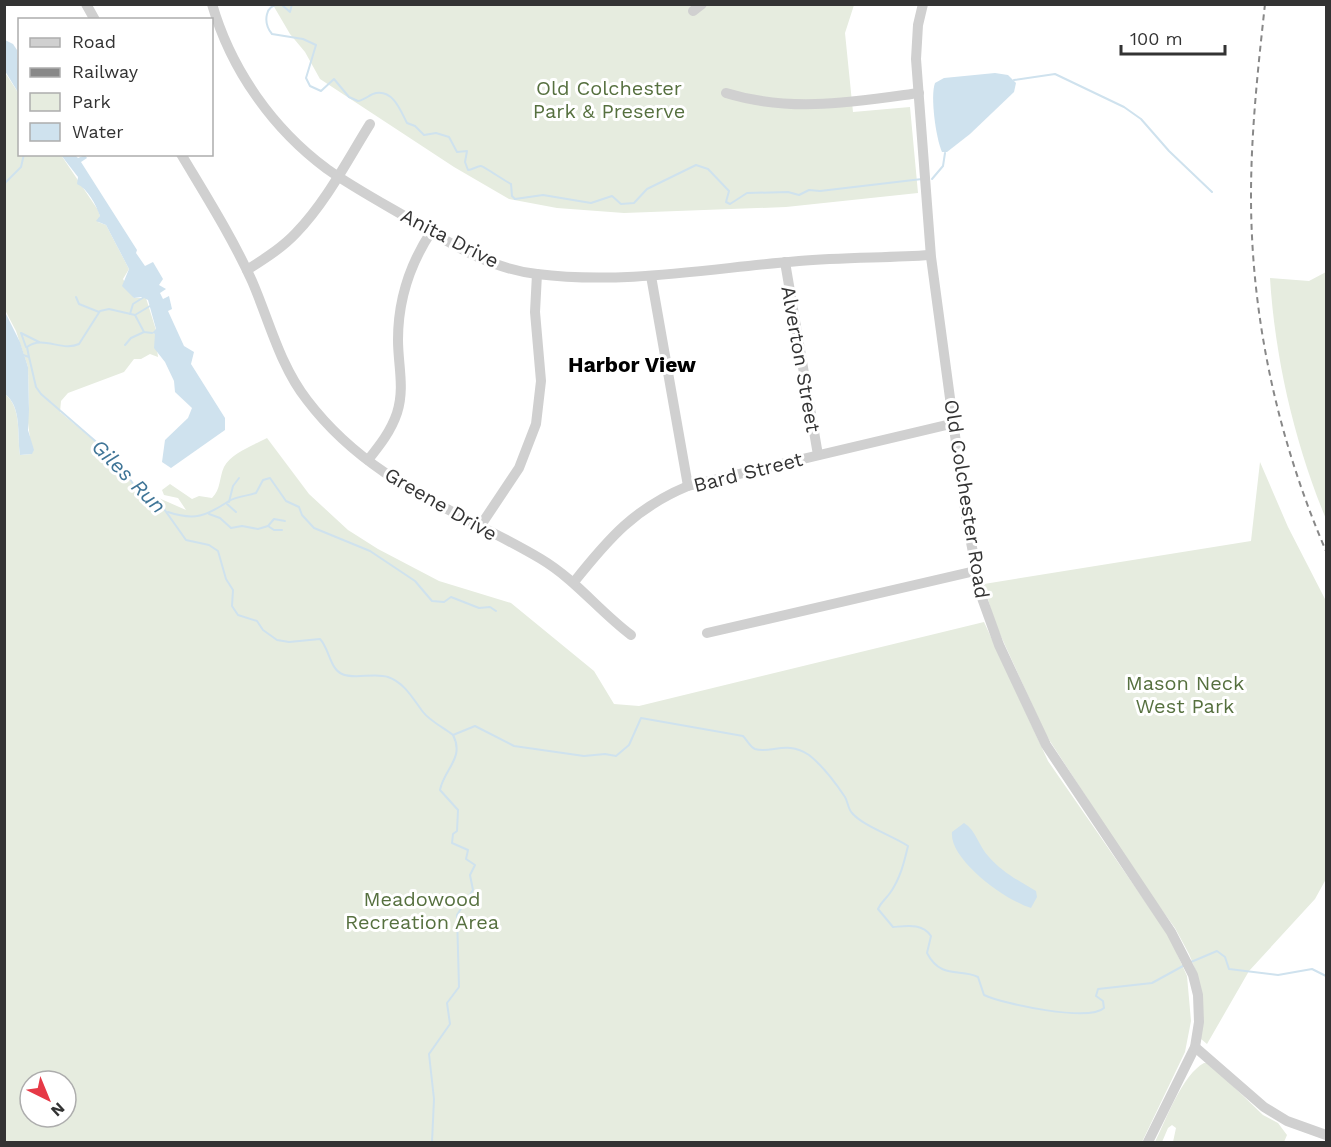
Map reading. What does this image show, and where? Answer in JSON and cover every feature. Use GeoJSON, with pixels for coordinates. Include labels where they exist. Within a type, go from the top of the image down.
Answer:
{"type":"FeatureCollection","features":[{"type":"Feature","properties":{"kind":"street"},"geometry":{"type":"LineString","coordinates":[[86,4],[94,18]]}},
{"type":"Feature","properties":{"kind":"street","name":"Anita Drive"},"geometry":{"type":"LineString","coordinates":[[212,4],[234,58],[261,103],[297,143],[338,176],[431,232],[479,257],[537,274],[591,278],[651,276],[785,262],[930,255]]}},
{"type":"Feature","properties":{"kind":"street","name":"Old Colchester Road"},"geometry":{"type":"LineString","coordinates":[[923,4],[916,42],[930,255],[975,571],[988,618],[1046,745],[1172,932],[1191,970],[1199,1006],[1195,1047],[1148,1143]]}},
{"type":"Feature","properties":{"kind":"street"},"geometry":{"type":"LineString","coordinates":[[726,93],[763,102],[801,106],[919,93]]}},
{"type":"Feature","properties":{"kind":"street"},"geometry":{"type":"LineString","coordinates":[[247,270],[296,233],[338,176],[370,124]]}},
{"type":"Feature","properties":{"kind":"street","name":"Greene Drive"},"geometry":{"type":"LineString","coordinates":[[182,156],[247,270],[286,365],[305,398],[333,429],[368,460],[421,497],[541,560],[574,582],[631,635]]}},
{"type":"Feature","properties":{"kind":"street"},"geometry":{"type":"LineString","coordinates":[[368,460],[387,434],[397,413],[401,389],[398,339],[402,302],[412,266],[431,232]]}},
{"type":"Feature","properties":{"kind":"street","name":"Alverton Street"},"geometry":{"type":"LineString","coordinates":[[785,262],[818,455]]}},
{"type":"Feature","properties":{"kind":"street"},"geometry":{"type":"LineString","coordinates":[[479,528],[519,468],[536,424],[541,381],[535,312],[537,274]]}},
{"type":"Feature","properties":{"kind":"street"},"geometry":{"type":"LineString","coordinates":[[651,276],[688,486]]}},
{"type":"Feature","properties":{"kind":"street","name":"Bard Street"},"geometry":{"type":"LineString","coordinates":[[574,582],[626,522],[665,496],[688,486],[955,423]]}},
{"type":"Feature","properties":{"kind":"street"},"geometry":{"type":"LineString","coordinates":[[707,633],[975,571]]}},
{"type":"Feature","properties":{"kind":"street"},"geometry":{"type":"LineString","coordinates":[[1195,1047],[1264,1107],[1294,1124],[1326,1135]]}},
{"type":"Feature","properties":{"kind":"green space","name":"Old Colchester Park & Preserve"},"geometry":{"type":"Polygon","coordinates":[[[273,5],[854,5],[845,33],[853,112],[910,107],[918,193],[786,207],[624,213],[557,208],[509,199],[454,167],[320,79],[305,52],[290,34],[273,5]]]}},
{"type":"Feature","properties":{"kind":"green space","name":"Meadowood Recreation Area"},"geometry":{"type":"Polygon","coordinates":[[[4,71],[18,92],[18,156],[62,156],[98,210],[100,216],[98,222],[106,225],[129,269],[123,279],[134,298],[146,298],[156,330],[153,333],[158,357],[150,354],[141,359],[134,359],[124,372],[68,393],[61,401],[60,412],[116,459],[136,488],[186,510],[178,498],[164,495],[162,490],[170,484],[192,499],[199,496],[212,498],[217,491],[227,462],[243,450],[267,438],[309,494],[348,530],[378,549],[439,581],[511,603],[594,671],[614,704],[639,706],[984,622],[1048,761],[1169,936],[1187,976],[1191,1021],[1185,1052],[1142,1142],[5,1142],[5,394],[14,406],[18,422],[20,455],[32,454],[27,415],[29,410],[28,367],[16,331],[5,310],[4,71]]]}},
{"type":"Feature","properties":{"kind":"green space"},"geometry":{"type":"Polygon","coordinates":[[[1326,272],[1326,519],[1305,461],[1288,401],[1276,339],[1270,278],[1309,281],[1326,272]]]}},
{"type":"Feature","properties":{"kind":"green space","name":"Mason Neck West Park"},"geometry":{"type":"Polygon","coordinates":[[[1260,462],[1288,527],[1326,601],[1326,879],[1315,899],[1249,971],[1207,1044],[1201,1039],[1196,971],[1189,954],[1175,928],[1143,884],[1046,735],[994,621],[984,584],[1251,541],[1260,462]]]}},
{"type":"Feature","properties":{"kind":"green space"},"geometry":{"type":"Polygon","coordinates":[[[1204,1063],[1209,1063],[1263,1115],[1278,1123],[1287,1135],[1284,1142],[1173,1142],[1176,1128],[1172,1125],[1168,1128],[1162,1142],[1155,1142],[1182,1087],[1196,1069],[1204,1063]]]}},
{"type":"Feature","properties":{"kind":"water"},"geometry":{"type":"Polygon","coordinates":[[[5,40],[13,44],[17,50],[18,92],[5,71],[5,40]]]}},
{"type":"Feature","properties":{"kind":"water"},"geometry":{"type":"Polygon","coordinates":[[[995,73],[1008,75],[1016,83],[1014,92],[970,134],[947,152],[942,152],[934,118],[935,83],[944,78],[995,73]]]}},
{"type":"Feature","properties":{"kind":"water"},"geometry":{"type":"Polygon","coordinates":[[[62,156],[78,158],[86,156],[87,158],[81,162],[137,250],[136,253],[145,266],[153,262],[163,279],[159,285],[166,289],[160,293],[163,299],[169,296],[172,309],[168,311],[184,346],[194,352],[191,364],[225,418],[225,430],[171,468],[162,462],[165,440],[188,418],[192,408],[175,392],[174,381],[165,362],[154,348],[155,334],[152,333],[156,329],[148,300],[142,297],[134,298],[122,286],[129,269],[106,225],[96,221],[100,216],[91,198],[77,184],[78,177],[62,156]]]}},
{"type":"Feature","properties":{"kind":"water"},"geometry":{"type":"Polygon","coordinates":[[[4,310],[20,342],[28,367],[28,430],[34,450],[32,454],[20,455],[16,413],[10,399],[5,394],[4,310]]]}},
{"type":"Feature","properties":{"kind":"water"},"geometry":{"type":"Polygon","coordinates":[[[964,823],[972,830],[986,853],[999,867],[1036,891],[1037,897],[1031,908],[1008,897],[969,867],[954,843],[952,832],[964,823]]]}},
{"type":"Feature","properties":{"kind":"waterway"},"geometry":{"type":"LineString","coordinates":[[292,4],[290,12],[282,5],[272,7],[267,15],[267,25],[272,34],[303,39],[316,45],[306,78],[310,86],[321,91],[334,79],[349,97],[358,101],[376,93],[388,95],[396,103],[407,123],[415,126],[424,135],[436,133],[449,137],[457,152],[467,151],[465,162],[468,170],[481,166],[490,171],[511,184],[512,196],[515,199],[543,195],[591,203],[612,196],[621,204],[634,203],[647,189],[696,165],[708,169],[729,191],[726,202],[730,204],[747,193],[788,192],[799,195],[809,190],[820,191],[922,179]]}},
{"type":"Feature","properties":{"kind":"waterway"},"geometry":{"type":"LineString","coordinates":[[1014,80],[1055,74],[1124,107],[1141,119],[1169,151],[1212,192]]}},
{"type":"Feature","properties":{"kind":"waterway"},"geometry":{"type":"LineString","coordinates":[[932,179],[943,166],[945,153]]}},
{"type":"Feature","properties":{"kind":"waterway"},"geometry":{"type":"LineString","coordinates":[[4,184],[21,167],[24,156]]}},
{"type":"Feature","properties":{"kind":"waterway"},"geometry":{"type":"LineString","coordinates":[[76,297],[79,304],[99,312]]}},
{"type":"Feature","properties":{"kind":"waterway"},"geometry":{"type":"LineString","coordinates":[[130,314],[133,304],[144,297]]}},
{"type":"Feature","properties":{"kind":"waterway"},"geometry":{"type":"LineString","coordinates":[[29,357],[27,347],[33,344],[66,346],[79,344],[100,311],[109,309],[135,315],[150,306]]}},
{"type":"Feature","properties":{"kind":"waterway"},"geometry":{"type":"LineString","coordinates":[[135,315],[144,332],[152,333]]}},
{"type":"Feature","properties":{"kind":"waterway"},"geometry":{"type":"LineString","coordinates":[[125,345],[131,338],[144,332]]}},
{"type":"Feature","properties":{"kind":"waterway"},"geometry":{"type":"LineString","coordinates":[[26,347],[21,333],[39,342]]}},
{"type":"Feature","properties":{"kind":"waterway","name":"Giles Run"},"geometry":{"type":"LineString","coordinates":[[23,355],[29,357],[36,387],[41,394],[116,459],[136,488],[157,499],[186,540],[209,545],[218,551],[226,579],[233,590],[232,606],[238,615],[257,621],[263,630],[277,640],[289,642],[320,639],[335,668],[342,674],[347,676],[377,675],[394,680],[408,692],[426,715],[453,735],[475,726],[514,746],[584,756],[605,754],[616,756],[629,745],[641,718],[743,736],[755,749],[794,748],[809,755],[828,774],[857,818],[908,846],[896,882],[878,909],[893,927],[914,926],[927,932],[931,936],[927,953],[938,967],[978,977],[984,995],[1009,1003],[1046,1010],[1095,1012],[1104,1008],[1103,1001],[1096,996],[1098,989],[1152,983],[1183,966]]}},
{"type":"Feature","properties":{"kind":"waterway"},"geometry":{"type":"LineString","coordinates":[[229,502],[233,486],[239,478]]}},
{"type":"Feature","properties":{"kind":"waterway"},"geometry":{"type":"LineString","coordinates":[[168,512],[177,515],[200,516],[232,499],[256,493],[263,480],[270,478],[286,501],[299,507],[302,515],[314,528],[370,551],[415,581],[432,601],[444,602],[451,597],[479,608],[490,607],[496,611]]}},
{"type":"Feature","properties":{"kind":"waterway"},"geometry":{"type":"LineString","coordinates":[[227,504],[236,512]]}},
{"type":"Feature","properties":{"kind":"waterway"},"geometry":{"type":"LineString","coordinates":[[209,514],[220,518],[231,528],[242,526],[258,529],[268,526],[274,530],[282,530]]}},
{"type":"Feature","properties":{"kind":"waterway"},"geometry":{"type":"LineString","coordinates":[[268,526],[274,519],[285,521]]}},
{"type":"Feature","properties":{"kind":"waterway"},"geometry":{"type":"LineString","coordinates":[[432,1142],[434,1099],[429,1054],[450,1024],[447,1003],[459,987],[457,915],[473,890],[470,875],[475,865],[466,859],[468,850],[452,843],[453,834],[457,831],[458,810],[440,790],[457,750],[453,735]]}},
{"type":"Feature","properties":{"kind":"waterway","name":"Giles Run"},"geometry":{"type":"LineString","coordinates":[[1191,962],[1217,951],[1225,957],[1229,969],[1278,975],[1312,969],[1326,976]]}},
{"type":"Feature","properties":{"kind":"railway"},"geometry":{"type":"LineString","coordinates":[[1265,4],[1255,100],[1251,172],[1252,242],[1256,287],[1270,378],[1281,422],[1294,466],[1326,551]]}},
{"type":"Feature","properties":{"kind":"district","name":"Harbor View"},"geometry":{"type":"Point","coordinates":[632,364]}}]}
